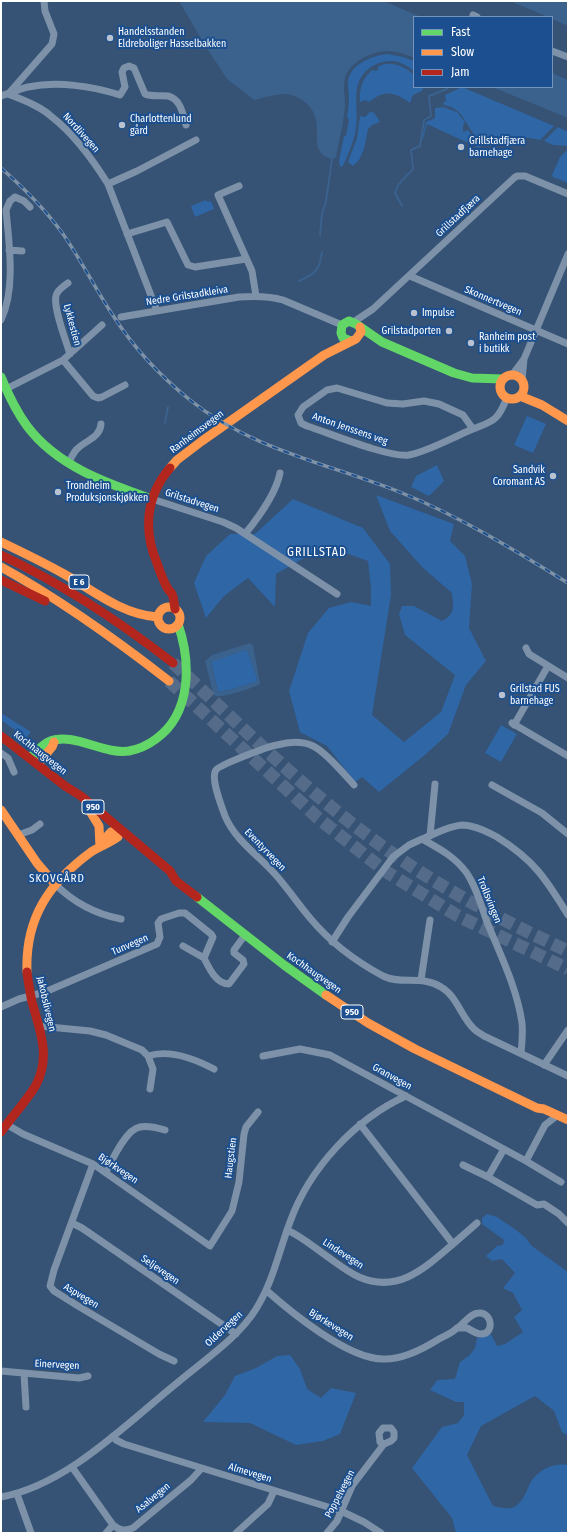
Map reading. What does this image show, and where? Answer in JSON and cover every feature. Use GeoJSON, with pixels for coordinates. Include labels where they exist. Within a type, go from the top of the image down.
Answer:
{"type":"FeatureCollection","features":[{"type":"Feature","properties":{"kind":"main road"},"geometry":{"type":"LineString","coordinates":[[381,342],[345,339],[341,329],[346,321],[357,324],[369,335],[381,342],[455,373],[482,379],[492,385],[502,384],[512,375],[518,376],[542,405]]}},
{"type":"Feature","properties":{"kind":"main road"},"geometry":{"type":"LineString","coordinates":[[353,340],[361,332],[357,324]]}},
{"type":"Feature","properties":{"kind":"main road","name":"Ranheimsvegen"},"geometry":{"type":"LineString","coordinates":[[324,355],[337,339],[341,329]]}},
{"type":"Feature","properties":{"kind":"main road","name":"Ranheimsvegen"},"geometry":{"type":"LineString","coordinates":[[152,499],[165,474],[183,454],[324,355],[353,340]]}},
{"type":"Feature","properties":{"kind":"main road"},"geometry":{"type":"LineString","coordinates":[[1,377],[21,418],[30,430],[46,446],[82,472],[112,485],[152,499]]}},
{"type":"Feature","properties":{"kind":"main road"},"geometry":{"type":"LineString","coordinates":[[520,396],[523,383]]}},
{"type":"Feature","properties":{"kind":"main road"},"geometry":{"type":"LineString","coordinates":[[502,384],[503,393],[507,397],[514,398],[520,396],[542,405],[568,421]]}},
{"type":"Feature","properties":{"kind":"main road","name":"Grilstadvegen"},"geometry":{"type":"LineString","coordinates":[[152,499],[148,516],[150,545],[168,589],[172,594],[175,609]]}},
{"type":"Feature","properties":{"kind":"main road","name":"E 6"},"geometry":{"type":"LineString","coordinates":[[1,542],[58,570],[124,609],[142,616],[157,617]]}},
{"type":"Feature","properties":{"kind":"main road","name":"E 6"},"geometry":{"type":"LineString","coordinates":[[1,555],[46,576],[83,598],[131,630],[173,663]]}},
{"type":"Feature","properties":{"kind":"main road"},"geometry":{"type":"LineString","coordinates":[[1,567],[68,607],[169,680]]}},
{"type":"Feature","properties":{"kind":"main road"},"geometry":{"type":"LineString","coordinates":[[1,580],[52,605],[68,607]]}},
{"type":"Feature","properties":{"kind":"main road"},"geometry":{"type":"LineString","coordinates":[[162,609],[165,594],[168,589]]}},
{"type":"Feature","properties":{"kind":"main road"},"geometry":{"type":"LineString","coordinates":[[169,630],[175,628],[180,617],[179,613],[175,609],[168,607],[162,609],[158,613],[157,617],[159,625],[169,630],[178,641],[183,644]]}},
{"type":"Feature","properties":{"kind":"main road"},"geometry":{"type":"LineString","coordinates":[[30,758],[48,742],[63,739],[72,739],[103,749],[119,751],[139,749],[157,739],[173,723],[182,704],[185,690],[186,668],[183,639],[178,624]]}},
{"type":"Feature","properties":{"kind":"main road","name":"Kochhaugvegen"},"geometry":{"type":"LineString","coordinates":[[1,736],[65,786],[81,796],[116,833]]}},
{"type":"Feature","properties":{"kind":"main road"},"geometry":{"type":"LineString","coordinates":[[38,764],[52,747],[54,742]]}},
{"type":"Feature","properties":{"kind":"main road","name":"Kochhaugvegen"},"geometry":{"type":"LineString","coordinates":[[65,786],[76,801],[116,833],[170,871],[176,881],[245,935],[322,992],[372,1024],[441,1062],[537,1108],[568,1125]]}},
{"type":"Feature","properties":{"kind":"main road"},"geometry":{"type":"LineString","coordinates":[[1,810],[37,863],[55,884]]}},
{"type":"Feature","properties":{"kind":"main road"},"geometry":{"type":"LineString","coordinates":[[91,813],[99,826],[100,845]]}},
{"type":"Feature","properties":{"kind":"main road","name":"Jakobslivegen"},"geometry":{"type":"LineString","coordinates":[[4,1128],[32,1091],[42,1071],[44,1052],[31,995],[27,962],[30,933],[41,905],[55,884],[100,845],[103,847],[116,833]]}},
{"type":"Feature","properties":{"kind":"main road","name":"Kochhaugvegen"},"geometry":{"type":"LineString","coordinates":[[537,1108],[544,1109],[568,1120]]}},
{"type":"Feature","properties":{"kind":"street"},"geometry":{"type":"LineString","coordinates":[[5,95],[52,44],[54,34],[45,11],[44,1]]}},
{"type":"Feature","properties":{"kind":"street"},"geometry":{"type":"LineString","coordinates":[[553,51],[568,57]]}},
{"type":"Feature","properties":{"kind":"street"},"geometry":{"type":"LineString","coordinates":[[5,95],[27,87],[58,85],[104,90],[120,95],[125,87],[122,72],[124,68],[130,66],[134,68],[145,94],[169,96],[180,105],[186,125]]}},
{"type":"Feature","properties":{"kind":"street","name":"Nordlivegen"},"geometry":{"type":"LineString","coordinates":[[5,95],[33,105],[52,116],[84,149],[108,184],[158,311]]}},
{"type":"Feature","properties":{"kind":"street"},"geometry":{"type":"LineString","coordinates":[[108,184],[137,171],[196,140]]}},
{"type":"Feature","properties":{"kind":"street","name":"Grillstadfjæra"},"geometry":{"type":"LineString","coordinates":[[357,324],[517,176],[525,176],[568,194]]}},
{"type":"Feature","properties":{"kind":"street"},"geometry":{"type":"LineString","coordinates":[[239,186],[218,195],[252,271],[256,296]]}},
{"type":"Feature","properties":{"kind":"street"},"geometry":{"type":"LineString","coordinates":[[1,320],[8,300],[9,250],[6,210],[10,200],[15,197],[24,201],[30,207]]}},
{"type":"Feature","properties":{"kind":"street"},"geometry":{"type":"LineString","coordinates":[[127,234],[167,222],[188,266],[195,267],[246,259]]}},
{"type":"Feature","properties":{"kind":"street"},"geometry":{"type":"LineString","coordinates":[[9,250],[22,251]]}},
{"type":"Feature","properties":{"kind":"street"},"geometry":{"type":"LineString","coordinates":[[512,375],[524,359],[568,254]]}},
{"type":"Feature","properties":{"kind":"street","name":"Skonnertvegen"},"geometry":{"type":"LineString","coordinates":[[410,276],[568,344]]}},
{"type":"Feature","properties":{"kind":"street","name":"Lykkestien"},"geometry":{"type":"LineString","coordinates":[[68,283],[59,290],[55,296],[57,310],[70,354]]}},
{"type":"Feature","properties":{"kind":"street","name":"Nedre Grilstadkleiva"},"geometry":{"type":"LineString","coordinates":[[121,317],[239,297],[256,296],[283,300],[341,329]]}},
{"type":"Feature","properties":{"kind":"street"},"geometry":{"type":"LineString","coordinates":[[6,389],[63,360],[102,325]]}},
{"type":"Feature","properties":{"kind":"street"},"geometry":{"type":"LineString","coordinates":[[523,383],[524,359]]}},
{"type":"Feature","properties":{"kind":"street"},"geometry":{"type":"LineString","coordinates":[[63,360],[93,396],[102,397],[126,384]]}},
{"type":"Feature","properties":{"kind":"street","name":"Anton Jenssens veg"},"geometry":{"type":"LineString","coordinates":[[473,429],[464,415],[439,404],[424,401],[403,404],[387,403],[337,388],[327,390],[303,407],[298,415],[300,421],[307,426],[375,449],[398,455],[416,453],[489,423],[496,419],[502,411],[507,397]]}},
{"type":"Feature","properties":{"kind":"street"},"geometry":{"type":"LineString","coordinates":[[68,463],[77,449],[98,435],[101,429],[101,424]]}},
{"type":"Feature","properties":{"kind":"street"},"geometry":{"type":"LineString","coordinates":[[245,534],[268,500],[278,482],[280,473]]}},
{"type":"Feature","properties":{"kind":"street","name":"Grilstadvegen"},"geometry":{"type":"LineString","coordinates":[[152,499],[223,522],[245,534],[337,594]]}},
{"type":"Feature","properties":{"kind":"street"},"geometry":{"type":"LineString","coordinates":[[526,648],[529,654],[568,678]]}},
{"type":"Feature","properties":{"kind":"street"},"geometry":{"type":"LineString","coordinates":[[548,666],[513,724],[568,756]]}},
{"type":"Feature","properties":{"kind":"street","name":"Eventyrvegen"},"geometry":{"type":"LineString","coordinates":[[354,785],[327,757],[313,746],[299,742],[276,745],[216,768],[215,773],[221,804],[226,818],[236,833],[274,872],[310,918],[332,942],[363,964],[385,977],[403,980],[428,981],[442,987],[454,999],[474,1029],[484,1036],[568,1076]]}},
{"type":"Feature","properties":{"kind":"street"},"geometry":{"type":"LineString","coordinates":[[1,753],[8,758],[14,772]]}},
{"type":"Feature","properties":{"kind":"street"},"geometry":{"type":"LineString","coordinates":[[430,836],[435,784]]}},
{"type":"Feature","properties":{"kind":"street"},"geometry":{"type":"LineString","coordinates":[[492,785],[542,814],[568,834]]}},
{"type":"Feature","properties":{"kind":"street"},"geometry":{"type":"LineString","coordinates":[[18,834],[32,830],[40,824]]}},
{"type":"Feature","properties":{"kind":"street"},"geometry":{"type":"LineString","coordinates":[[332,942],[348,916],[393,857],[409,845],[445,829],[462,825],[474,827],[491,834],[514,848],[534,865],[548,883],[568,915]]}},
{"type":"Feature","properties":{"kind":"street","name":"Trollsvingen"},"geometry":{"type":"LineString","coordinates":[[422,839],[453,858],[466,872],[472,882],[517,1000],[522,1024],[521,1053]]}},
{"type":"Feature","properties":{"kind":"street"},"geometry":{"type":"LineString","coordinates":[[55,884],[66,894],[99,914],[121,919]]}},
{"type":"Feature","properties":{"kind":"street","name":"Tunvegen"},"geometry":{"type":"LineString","coordinates":[[1,1007],[19,998],[45,992],[157,944],[160,937],[158,923],[161,919],[179,913],[187,914],[211,934],[212,937],[204,958]]}},
{"type":"Feature","properties":{"kind":"street"},"geometry":{"type":"LineString","coordinates":[[421,980],[430,920]]}},
{"type":"Feature","properties":{"kind":"street"},"geometry":{"type":"LineString","coordinates":[[183,946],[204,958],[218,980],[224,984],[228,984],[244,964],[243,960],[234,953],[234,950],[245,935]]}},
{"type":"Feature","properties":{"kind":"street"},"geometry":{"type":"LineString","coordinates":[[39,1026],[90,1031],[106,1035],[142,1050],[148,1056],[153,1069],[150,1089]]}},
{"type":"Feature","properties":{"kind":"street"},"geometry":{"type":"LineString","coordinates":[[544,1064],[568,1030]]}},
{"type":"Feature","properties":{"kind":"street","name":"Granvegen"},"geometry":{"type":"LineString","coordinates":[[263,1056],[300,1049],[330,1055],[526,1161],[561,1182]]}},
{"type":"Feature","properties":{"kind":"street"},"geometry":{"type":"LineString","coordinates":[[148,1056],[155,1054],[186,1056],[214,1069]]}},
{"type":"Feature","properties":{"kind":"street","name":"Oldervegen"},"geometry":{"type":"LineString","coordinates":[[1,1496],[17,1494],[72,1467],[236,1334],[249,1320],[267,1291],[290,1220],[321,1165],[339,1143],[360,1124],[395,1101],[406,1096]]}},
{"type":"Feature","properties":{"kind":"street","name":"Haugstien"},"geometry":{"type":"LineString","coordinates":[[210,1246],[234,1208],[244,1134],[246,1127],[258,1112]]}},
{"type":"Feature","properties":{"kind":"street"},"geometry":{"type":"LineString","coordinates":[[526,1161],[550,1116]]}},
{"type":"Feature","properties":{"kind":"street"},"geometry":{"type":"LineString","coordinates":[[360,1124],[453,1244]]}},
{"type":"Feature","properties":{"kind":"street"},"geometry":{"type":"LineString","coordinates":[[106,1172],[120,1145],[137,1128],[146,1126],[165,1130]]}},
{"type":"Feature","properties":{"kind":"street","name":"Bjørkvegen"},"geometry":{"type":"LineString","coordinates":[[4,1128],[23,1134],[93,1164],[210,1246]]}},
{"type":"Feature","properties":{"kind":"street"},"geometry":{"type":"LineString","coordinates":[[488,1177],[504,1149]]}},
{"type":"Feature","properties":{"kind":"street","name":"Aspvegen"},"geometry":{"type":"LineString","coordinates":[[93,1164],[51,1277],[50,1286],[58,1294],[145,1346],[174,1361]]}},
{"type":"Feature","properties":{"kind":"street"},"geometry":{"type":"LineString","coordinates":[[464,1165],[537,1205],[544,1204],[559,1214],[568,1223]]}},
{"type":"Feature","properties":{"kind":"street","name":"Seljevegen"},"geometry":{"type":"LineString","coordinates":[[72,1223],[236,1334]]}},
{"type":"Feature","properties":{"kind":"street","name":"Lindevegen"},"geometry":{"type":"LineString","coordinates":[[287,1230],[358,1277],[375,1283],[388,1283],[401,1281],[413,1275],[440,1255],[476,1223]]}},
{"type":"Feature","properties":{"kind":"street","name":"Bjørkevegen"},"geometry":{"type":"LineString","coordinates":[[267,1291],[316,1329],[340,1345],[373,1358],[394,1359],[405,1356],[429,1346],[458,1328]]}},
{"type":"Feature","properties":{"kind":"street","name":"Einervegen"},"geometry":{"type":"LineString","coordinates":[[1,1371],[78,1378],[88,1376]]}},
{"type":"Feature","properties":{"kind":"street","name":"Einervegen"},"geometry":{"type":"LineString","coordinates":[[24,1374],[26,1407]]}},
{"type":"Feature","properties":{"kind":"street","name":"Almevegen"},"geometry":{"type":"LineString","coordinates":[[112,1436],[124,1444],[341,1511],[364,1522],[381,1533]]}},
{"type":"Feature","properties":{"kind":"street","name":"Poppelvegen"},"geometry":{"type":"LineString","coordinates":[[327,1533],[337,1521],[352,1486],[384,1444]]}},
{"type":"Feature","properties":{"kind":"street"},"geometry":{"type":"LineString","coordinates":[[72,1467],[113,1525],[106,1533]]}},
{"type":"Feature","properties":{"kind":"street","name":"Asalvegen"},"geometry":{"type":"LineString","coordinates":[[113,1525],[120,1530],[133,1528],[202,1469]]}},
{"type":"Feature","properties":{"kind":"street"},"geometry":{"type":"LineString","coordinates":[[236,1533],[268,1504],[274,1491]]}},
{"type":"Feature","properties":{"kind":"street"},"geometry":{"type":"LineString","coordinates":[[17,1494],[31,1533]]}},
{"type":"Feature","properties":{"kind":"shaded area"},"geometry":{"type":"Polygon","coordinates":[[[179,1],[386,1],[419,16],[413,16],[413,58],[390,51],[375,53],[356,62],[347,72],[344,81],[345,105],[343,124],[336,157],[332,159],[325,157],[318,148],[316,120],[309,105],[295,96],[285,94],[273,95],[254,100],[227,79],[179,1]]]}},
{"type":"Feature","properties":{"kind":"shaded area"},"geometry":{"type":"Polygon","coordinates":[[[510,1],[568,1],[568,26],[553,19],[553,16],[546,16],[510,1]]]}},
{"type":"Feature","properties":{"kind":"shaded area"},"geometry":{"type":"Polygon","coordinates":[[[387,54],[403,57],[413,61],[413,70],[401,63],[387,61],[373,66],[362,76],[357,89],[357,123],[355,133],[351,148],[343,166],[340,167],[339,161],[349,120],[347,117],[349,103],[349,76],[352,71],[362,62],[387,54]]]}},
{"type":"Feature","properties":{"kind":"shaded area"},"geometry":{"type":"Polygon","coordinates":[[[393,64],[404,68],[413,74],[413,88],[424,88],[422,91],[413,95],[410,103],[395,94],[380,95],[369,102],[365,100],[360,102],[360,93],[366,77],[372,70],[377,71],[379,66],[393,64]]]}},
{"type":"Feature","properties":{"kind":"shaded area"},"geometry":{"type":"Polygon","coordinates":[[[553,73],[568,80],[568,118],[494,88],[553,88],[553,73]]]}},
{"type":"Feature","properties":{"kind":"shaded area"},"geometry":{"type":"Polygon","coordinates":[[[460,88],[464,88],[554,126],[540,140],[518,138],[493,144],[484,142],[473,133],[458,111],[452,107],[444,105],[443,103],[446,101],[445,95],[460,88]]]}},
{"type":"Feature","properties":{"kind":"shaded area"},"geometry":{"type":"Polygon","coordinates":[[[443,107],[457,112],[465,122],[463,132],[468,130],[474,138],[483,143],[479,148],[427,124],[422,139],[426,122],[435,118],[435,108],[443,107]]]}},
{"type":"Feature","properties":{"kind":"shaded area"},"geometry":{"type":"Polygon","coordinates":[[[371,111],[380,122],[372,125],[368,129],[364,149],[359,160],[353,166],[348,162],[357,138],[360,116],[365,117],[371,111]]]}},
{"type":"Feature","properties":{"kind":"shaded area"},"geometry":{"type":"Polygon","coordinates":[[[558,127],[568,132],[568,146],[553,145],[544,141],[558,127]]]}},
{"type":"Feature","properties":{"kind":"shaded area"},"geometry":{"type":"Polygon","coordinates":[[[568,149],[568,183],[553,177],[552,175],[560,157],[568,149]]]}},
{"type":"Feature","properties":{"kind":"shaded area"},"geometry":{"type":"Polygon","coordinates":[[[206,200],[207,202],[211,201],[214,209],[195,217],[191,206],[206,200]]]}},
{"type":"Feature","properties":{"kind":"shaded area"},"geometry":{"type":"Polygon","coordinates":[[[527,416],[546,424],[533,453],[514,445],[527,416]]]}},
{"type":"Feature","properties":{"kind":"shaded area"},"geometry":{"type":"Polygon","coordinates":[[[437,465],[444,481],[429,496],[411,487],[416,476],[437,465]]]}},
{"type":"Feature","properties":{"kind":"shaded area"},"geometry":{"type":"Polygon","coordinates":[[[376,495],[454,524],[450,541],[465,556],[472,584],[469,628],[486,661],[466,685],[448,734],[379,792],[362,777],[355,782],[327,746],[300,732],[289,691],[308,633],[329,608],[351,602],[371,606],[368,561],[343,552],[318,550],[276,574],[275,607],[248,578],[224,596],[206,618],[194,583],[206,556],[230,534],[255,534],[293,499],[363,528],[390,564],[391,595],[372,715],[404,742],[441,712],[455,675],[405,635],[399,614],[402,606],[414,606],[442,621],[450,616],[452,612],[452,593],[423,568],[390,531],[376,495]]]}},
{"type":"Feature","properties":{"kind":"shaded area"},"geometry":{"type":"Polygon","coordinates":[[[250,643],[253,645],[260,684],[231,694],[215,696],[205,661],[212,655],[250,643]],[[245,650],[211,662],[218,692],[256,682],[257,678],[248,652],[245,650]]]}},
{"type":"Feature","properties":{"kind":"shaded area"},"geometry":{"type":"Polygon","coordinates":[[[245,650],[248,652],[257,678],[256,682],[218,692],[211,661],[245,650]]]}},
{"type":"Feature","properties":{"kind":"shaded area"},"geometry":{"type":"Polygon","coordinates":[[[1,713],[31,732],[26,738],[1,720],[1,713]]]}},
{"type":"Feature","properties":{"kind":"shaded area"},"geometry":{"type":"Polygon","coordinates":[[[501,725],[517,734],[501,762],[485,753],[501,725]]]}},
{"type":"Feature","properties":{"kind":"shaded area"},"geometry":{"type":"Polygon","coordinates":[[[487,1214],[497,1217],[516,1230],[525,1237],[532,1246],[568,1272],[568,1436],[562,1432],[554,1411],[535,1396],[481,1426],[467,1455],[493,1506],[505,1508],[512,1508],[519,1503],[532,1480],[543,1470],[558,1465],[568,1465],[568,1533],[456,1533],[452,1518],[412,1468],[442,1427],[458,1423],[464,1415],[464,1402],[456,1402],[430,1390],[437,1380],[455,1379],[460,1362],[470,1355],[475,1348],[477,1338],[491,1334],[497,1346],[505,1344],[523,1332],[514,1317],[522,1310],[513,1293],[503,1288],[515,1273],[502,1259],[492,1261],[486,1256],[497,1246],[503,1245],[504,1240],[482,1224],[482,1218],[487,1214]]]}},
{"type":"Feature","properties":{"kind":"shaded area"},"geometry":{"type":"Polygon","coordinates":[[[290,1355],[300,1369],[307,1389],[321,1398],[331,1388],[356,1393],[340,1434],[323,1441],[296,1445],[250,1423],[203,1422],[225,1395],[235,1376],[256,1368],[277,1356],[290,1355]]]}},
{"type":"Feature","properties":{"kind":"waterway"},"geometry":{"type":"LineString","coordinates":[[402,206],[395,193],[398,185],[413,169],[411,150],[420,146],[424,120],[431,116],[429,96],[447,89]]}},
{"type":"Feature","properties":{"kind":"waterway"},"geometry":{"type":"LineString","coordinates":[[320,235],[322,214],[326,201],[332,159]]}},
{"type":"Feature","properties":{"kind":"waterway"},"geometry":{"type":"LineString","coordinates":[[299,281],[316,271],[320,263],[322,252]]}},
{"type":"Feature","properties":{"kind":"waterway"},"geometry":{"type":"LineString","coordinates":[[165,423],[168,407]]}},
{"type":"Feature","properties":{"kind":"tunnel"},"geometry":{"type":"LineString","coordinates":[[173,663],[294,776],[345,818],[394,855],[466,900],[568,951]]}},
{"type":"Feature","properties":{"kind":"tunnel"},"geometry":{"type":"LineString","coordinates":[[169,681],[318,818],[385,871],[458,916],[568,969]]}},
{"type":"Feature","properties":{"kind":"railway"},"geometry":{"type":"LineString","coordinates":[[1,168],[34,199],[63,234],[112,314],[129,338],[158,371],[190,400],[239,432],[265,444],[424,502],[466,523],[528,558],[568,583]]}},
{"type":"Feature","properties":{"kind":"traffic: fast"},"geometry":{"type":"LineString","coordinates":[[351,341],[343,338],[341,333],[342,325],[349,321],[356,324],[382,342],[454,373],[472,378],[503,379]]}},
{"type":"Feature","properties":{"kind":"traffic: fast"},"geometry":{"type":"LineString","coordinates":[[1,377],[12,402],[27,426],[39,440],[53,452],[84,472],[152,499]]}},
{"type":"Feature","properties":{"kind":"traffic: fast"},"geometry":{"type":"LineString","coordinates":[[30,758],[46,743],[58,739],[68,739],[109,750],[119,751],[137,749],[156,739],[168,728],[176,715],[182,701],[185,686],[185,654],[178,624]]}},
{"type":"Feature","properties":{"kind":"traffic: fast"},"geometry":{"type":"LineString","coordinates":[[197,897],[284,965],[326,995]]}},
{"type":"Feature","properties":{"kind":"traffic: slow"},"geometry":{"type":"LineString","coordinates":[[170,468],[177,460],[202,441],[324,355],[356,339],[361,332],[360,327]]}},
{"type":"Feature","properties":{"kind":"traffic: slow"},"geometry":{"type":"LineString","coordinates":[[512,375],[520,379],[524,387],[520,395],[512,399],[504,395],[500,387],[504,379],[512,375]]}},
{"type":"Feature","properties":{"kind":"traffic: slow"},"geometry":{"type":"LineString","coordinates":[[520,396],[542,405],[568,421]]}},
{"type":"Feature","properties":{"kind":"traffic: slow"},"geometry":{"type":"LineString","coordinates":[[1,542],[56,570],[120,607],[144,615],[157,617]]}},
{"type":"Feature","properties":{"kind":"traffic: slow"},"geometry":{"type":"LineString","coordinates":[[1,567],[45,593],[87,621],[169,681]]}},
{"type":"Feature","properties":{"kind":"traffic: slow"},"geometry":{"type":"LineString","coordinates":[[165,607],[173,607],[180,614],[180,618],[180,622],[173,629],[165,629],[158,622],[158,614],[165,607]]}},
{"type":"Feature","properties":{"kind":"traffic: slow"},"geometry":{"type":"LineString","coordinates":[[38,764],[52,747],[54,742]]}},
{"type":"Feature","properties":{"kind":"traffic: slow"},"geometry":{"type":"LineString","coordinates":[[1,810],[37,863],[55,884]]}},
{"type":"Feature","properties":{"kind":"traffic: slow"},"geometry":{"type":"LineString","coordinates":[[91,813],[99,826],[100,847]]}},
{"type":"Feature","properties":{"kind":"traffic: slow"},"geometry":{"type":"LineString","coordinates":[[27,972],[27,953],[30,935],[35,918],[42,903],[63,876],[76,864],[91,852],[118,837],[119,829],[111,832],[101,843]]}},
{"type":"Feature","properties":{"kind":"traffic: slow"},"geometry":{"type":"LineString","coordinates":[[326,995],[368,1023],[415,1049],[537,1108],[544,1109],[568,1120]]}},
{"type":"Feature","properties":{"kind":"traffic: jam"},"geometry":{"type":"LineString","coordinates":[[170,468],[156,490],[149,514],[149,526],[153,551],[163,580],[168,590],[172,593],[175,609]]}},
{"type":"Feature","properties":{"kind":"traffic: jam"},"geometry":{"type":"LineString","coordinates":[[1,555],[46,578],[90,604],[132,632],[173,663]]}},
{"type":"Feature","properties":{"kind":"traffic: jam"},"geometry":{"type":"LineString","coordinates":[[1,580],[45,601]]}},
{"type":"Feature","properties":{"kind":"traffic: jam"},"geometry":{"type":"LineString","coordinates":[[1,736],[65,786],[81,796],[170,871],[176,881],[197,897]]}},
{"type":"Feature","properties":{"kind":"traffic: jam"},"geometry":{"type":"LineString","coordinates":[[1,1132],[36,1085],[43,1064],[43,1044],[32,1002],[27,972]]}},
{"type":"Feature","properties":{"kind":"place","name":"Handelsstanden Eldreboliger Hasselbakken"},"geometry":{"type":"Point","coordinates":[110,38]}},
{"type":"Feature","properties":{"kind":"place","name":"Charlottenlund gård"},"geometry":{"type":"Point","coordinates":[122,125]}},
{"type":"Feature","properties":{"kind":"place","name":"Grillstadfjæra barnehage"},"geometry":{"type":"Point","coordinates":[461,147]}},
{"type":"Feature","properties":{"kind":"place","name":"Impulse"},"geometry":{"type":"Point","coordinates":[414,313]}},
{"type":"Feature","properties":{"kind":"place","name":"Grilstadporten"},"geometry":{"type":"Point","coordinates":[449,331]}},
{"type":"Feature","properties":{"kind":"place","name":"Ranheim post i butikk"},"geometry":{"type":"Point","coordinates":[471,343]}},
{"type":"Feature","properties":{"kind":"place","name":"Sandvik Coromant AS"},"geometry":{"type":"Point","coordinates":[553,476]}},
{"type":"Feature","properties":{"kind":"place","name":"Trondheim Produksjonskjøkken"},"geometry":{"type":"Point","coordinates":[58,492]}},
{"type":"Feature","properties":{"kind":"place","name":"Grilstad FUS barnehage"},"geometry":{"type":"Point","coordinates":[502,695]}},
{"type":"Feature","properties":{"kind":"district","name":"GRILLSTAD"},"geometry":{"type":"Point","coordinates":[317,553]}},
{"type":"Feature","properties":{"kind":"district","name":"SKOVGÅRD"},"geometry":{"type":"Point","coordinates":[57,879]}}]}
